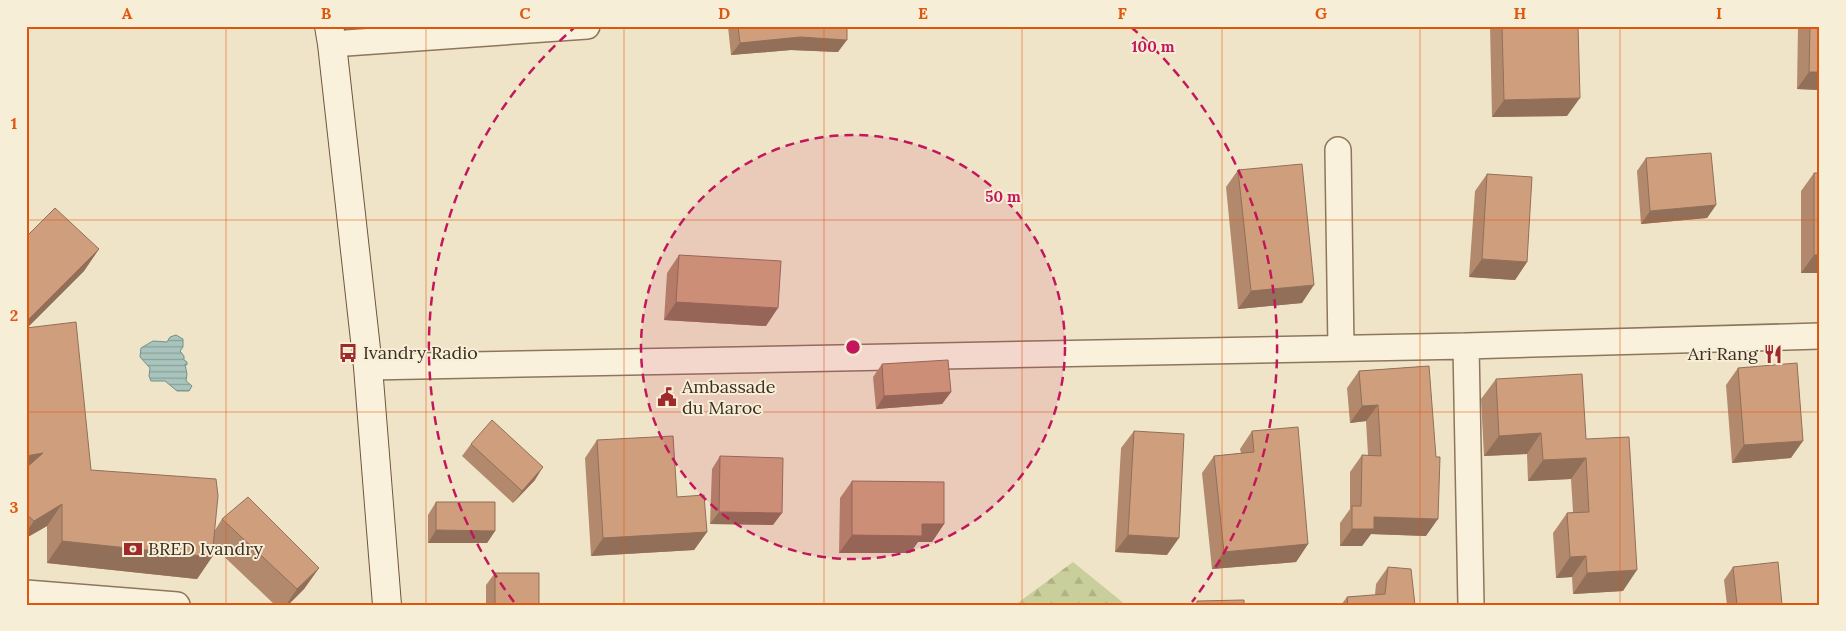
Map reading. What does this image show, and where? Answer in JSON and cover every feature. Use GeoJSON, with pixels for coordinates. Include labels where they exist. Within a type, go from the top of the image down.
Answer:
{"type":"FeatureCollection","features":[{"type":"Feature","properties":{"kind":"street"},"geometry":{"type":"LineString","coordinates":[[387,605],[368,368],[330,35],[587,26]]}},
{"type":"Feature","properties":{"kind":"street"},"geometry":{"type":"LineString","coordinates":[[1338,150],[1341,348]]}},
{"type":"Feature","properties":{"kind":"street"},"geometry":{"type":"LineString","coordinates":[[368,368],[1466,346],[1820,336]]}},
{"type":"Feature","properties":{"kind":"street"},"geometry":{"type":"LineString","coordinates":[[1466,346],[1471,605]]}},
{"type":"Feature","properties":{"kind":"street"},"geometry":{"type":"LineString","coordinates":[[26,593],[177,605]]}},
{"type":"Feature","properties":{"kind":"green space"},"geometry":{"type":"Polygon","coordinates":[[[1073,562],[1126,605],[1015,605],[1073,562]]]}},
{"type":"Feature","properties":{"kind":"water"},"geometry":{"type":"Polygon","coordinates":[[[176,335],[183,339],[183,347],[180,351],[187,362],[187,365],[185,364],[186,381],[192,386],[189,391],[177,391],[165,381],[151,381],[149,376],[150,368],[140,357],[141,348],[153,341],[167,342],[170,337],[176,335]]]}},
{"type":"Feature","properties":{"kind":"building"},"geometry":{"type":"Polygon","coordinates":[[[738,26],[847,26],[847,40],[800,37],[740,43],[738,26]]]}},
{"type":"Feature","properties":{"kind":"building"},"geometry":{"type":"Polygon","coordinates":[[[1502,26],[1578,26],[1580,98],[1504,100],[1502,26]]]}},
{"type":"Feature","properties":{"kind":"building"},"geometry":{"type":"Polygon","coordinates":[[[1810,26],[1820,26],[1820,72],[1809,72],[1810,26]]]}},
{"type":"Feature","properties":{"kind":"building"},"geometry":{"type":"Polygon","coordinates":[[[1711,153],[1716,205],[1650,211],[1646,158],[1711,153]]]}},
{"type":"Feature","properties":{"kind":"building"},"geometry":{"type":"Polygon","coordinates":[[[1302,164],[1314,285],[1251,291],[1238,170],[1302,164]]]}},
{"type":"Feature","properties":{"kind":"building"},"geometry":{"type":"Polygon","coordinates":[[[1814,173],[1820,173],[1820,255],[1814,255],[1814,173]]]}},
{"type":"Feature","properties":{"kind":"building"},"geometry":{"type":"Polygon","coordinates":[[[1487,174],[1532,177],[1527,262],[1482,259],[1487,174]]]}},
{"type":"Feature","properties":{"kind":"building"},"geometry":{"type":"Polygon","coordinates":[[[55,208],[99,249],[26,322],[26,237],[55,208]]]}},
{"type":"Feature","properties":{"kind":"building"},"geometry":{"type":"Polygon","coordinates":[[[679,255],[781,261],[778,308],[676,302],[679,255]]]}},
{"type":"Feature","properties":{"kind":"building"},"geometry":{"type":"Polygon","coordinates":[[[76,322],[91,470],[216,479],[218,496],[212,557],[62,541],[62,504],[34,521],[26,514],[26,468],[43,453],[26,456],[26,328],[76,322]]]}},
{"type":"Feature","properties":{"kind":"building"},"geometry":{"type":"Polygon","coordinates":[[[948,360],[951,392],[884,396],[882,364],[948,360]]]}},
{"type":"Feature","properties":{"kind":"building"},"geometry":{"type":"Polygon","coordinates":[[[1797,363],[1803,441],[1744,445],[1738,368],[1797,363]]]}},
{"type":"Feature","properties":{"kind":"building"},"geometry":{"type":"Polygon","coordinates":[[[1429,366],[1436,457],[1440,457],[1438,519],[1374,517],[1374,529],[1352,529],[1352,506],[1361,506],[1362,455],[1381,456],[1378,405],[1362,406],[1359,371],[1429,366]]]}},
{"type":"Feature","properties":{"kind":"building"},"geometry":{"type":"Polygon","coordinates":[[[1582,374],[1586,439],[1629,437],[1637,570],[1587,573],[1586,556],[1570,557],[1567,513],[1589,512],[1586,458],[1543,460],[1541,433],[1499,436],[1496,379],[1582,374]]]}},
{"type":"Feature","properties":{"kind":"building"},"geometry":{"type":"Polygon","coordinates":[[[492,420],[543,467],[522,491],[471,444],[492,420]]]}},
{"type":"Feature","properties":{"kind":"building"},"geometry":{"type":"Polygon","coordinates":[[[1298,427],[1308,544],[1224,552],[1214,456],[1254,452],[1252,431],[1298,427]]]}},
{"type":"Feature","properties":{"kind":"building"},"geometry":{"type":"Polygon","coordinates":[[[1134,431],[1184,434],[1179,538],[1128,535],[1134,431]]]}},
{"type":"Feature","properties":{"kind":"building"},"geometry":{"type":"Polygon","coordinates":[[[673,436],[677,497],[704,495],[707,532],[603,538],[597,440],[673,436]]]}},
{"type":"Feature","properties":{"kind":"building"},"geometry":{"type":"Polygon","coordinates":[[[720,456],[783,458],[782,513],[719,512],[720,456]]]}},
{"type":"Feature","properties":{"kind":"building"},"geometry":{"type":"Polygon","coordinates":[[[852,481],[944,482],[944,524],[922,524],[922,536],[852,535],[852,481]]]}},
{"type":"Feature","properties":{"kind":"building"},"geometry":{"type":"Polygon","coordinates":[[[248,497],[319,568],[297,589],[222,519],[248,497]]]}},
{"type":"Feature","properties":{"kind":"building"},"geometry":{"type":"Polygon","coordinates":[[[436,502],[495,502],[495,531],[436,530],[436,502]]]}},
{"type":"Feature","properties":{"kind":"building"},"geometry":{"type":"Polygon","coordinates":[[[1778,562],[1782,605],[1737,605],[1733,567],[1778,562]]]}},
{"type":"Feature","properties":{"kind":"building"},"geometry":{"type":"Polygon","coordinates":[[[1388,567],[1411,569],[1415,605],[1348,605],[1347,597],[1385,594],[1388,567]]]}},
{"type":"Feature","properties":{"kind":"building"},"geometry":{"type":"Polygon","coordinates":[[[495,573],[539,573],[539,605],[495,605],[495,573]]]}},
{"type":"Feature","properties":{"kind":"building"},"geometry":{"type":"Polygon","coordinates":[[[1244,600],[1244,605],[1197,605],[1197,601],[1244,600]]]}},
{"type":"Feature","properties":{"kind":"place","name":"Ivandry Radio"},"geometry":{"type":"Point","coordinates":[348,353]}},
{"type":"Feature","properties":{"kind":"place","name":"Ari Rang"},"geometry":{"type":"Point","coordinates":[1773,354]}},
{"type":"Feature","properties":{"kind":"place","name":"Ambassade du Maroc"},"geometry":{"type":"Point","coordinates":[667,397]}},
{"type":"Feature","properties":{"kind":"place","name":"BRED Ivandry"},"geometry":{"type":"Point","coordinates":[133,549]}}]}
